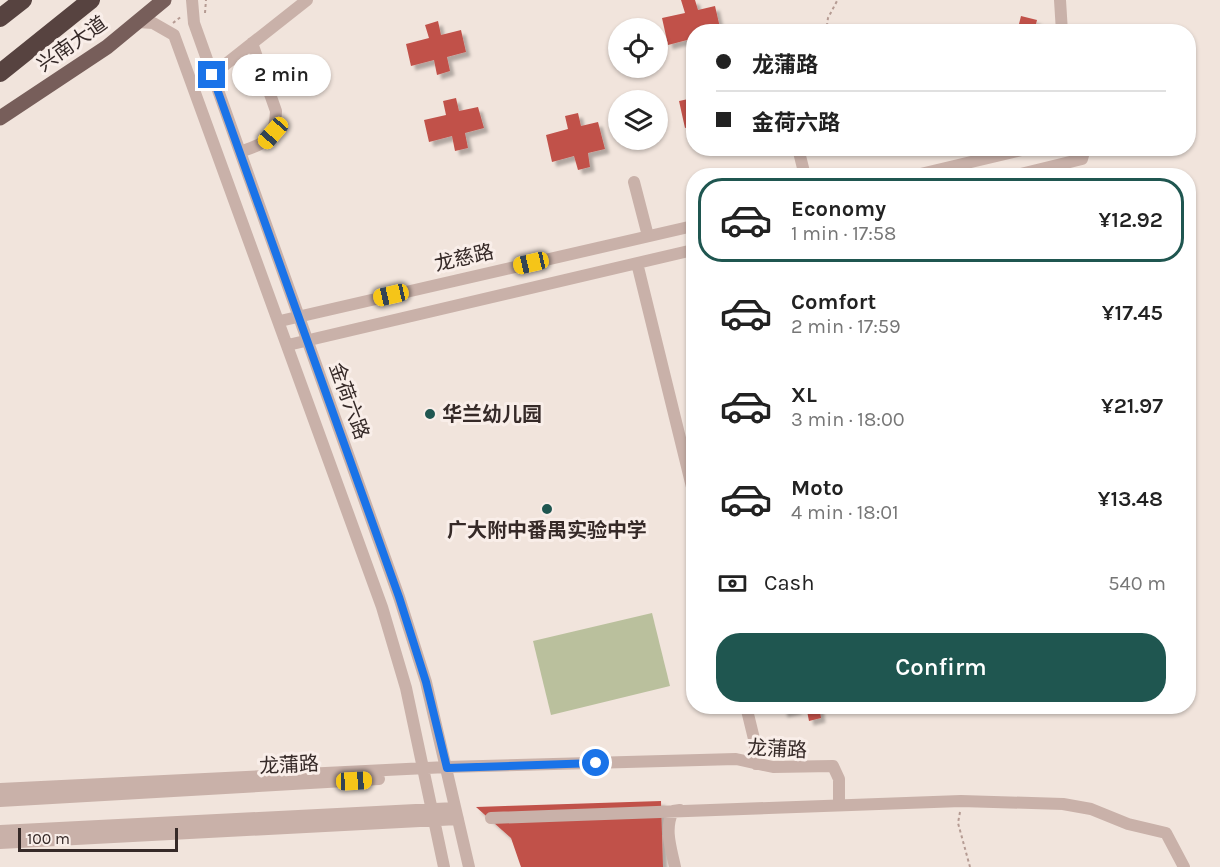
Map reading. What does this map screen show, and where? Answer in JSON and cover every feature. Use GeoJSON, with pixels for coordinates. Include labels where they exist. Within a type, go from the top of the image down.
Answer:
{"type":"FeatureCollection","features":[{"type":"Feature","properties":{"kind":"highway"},"geometry":{"type":"LineString","coordinates":[[0,18],[23,0]]}},
{"type":"Feature","properties":{"kind":"highway"},"geometry":{"type":"LineString","coordinates":[[0,73],[91,0]]}},
{"type":"Feature","properties":{"kind":"main road","name":"兴南大道"},"geometry":{"type":"LineString","coordinates":[[0,118],[138,22],[164,0]]}},
{"type":"Feature","properties":{"kind":"street","name":"金荷六路"},"geometry":{"type":"LineString","coordinates":[[192,0],[194,23],[212,75],[399,597],[426,682],[469,867]]}},
{"type":"Feature","properties":{"kind":"street"},"geometry":{"type":"LineString","coordinates":[[212,75],[306,0]]}},
{"type":"Feature","properties":{"kind":"street"},"geometry":{"type":"LineString","coordinates":[[1060,0],[1062,24]]}},
{"type":"Feature","properties":{"kind":"street","name":"金荷六路"},"geometry":{"type":"LineString","coordinates":[[138,22],[153,23],[174,35],[280,321],[382,607],[406,688],[444,867]]}},
{"type":"Feature","properties":{"kind":"street"},"geometry":{"type":"LineString","coordinates":[[240,152],[265,143],[273,133],[276,123],[276,111],[252,43]]}},
{"type":"Feature","properties":{"kind":"street"},"geometry":{"type":"LineString","coordinates":[[946,168],[996,156]]}},
{"type":"Feature","properties":{"kind":"street"},"geometry":{"type":"LineString","coordinates":[[1039,168],[1077,156]]}},
{"type":"Feature","properties":{"kind":"street"},"geometry":{"type":"LineString","coordinates":[[634,182],[648,236]]}},
{"type":"Feature","properties":{"kind":"street","name":"龙慈路"},"geometry":{"type":"LineString","coordinates":[[280,321],[686,228]]}},
{"type":"Feature","properties":{"kind":"street"},"geometry":{"type":"LineString","coordinates":[[288,345],[686,252]]}},
{"type":"Feature","properties":{"kind":"street"},"geometry":{"type":"LineString","coordinates":[[637,263],[686,462]]}},
{"type":"Feature","properties":{"kind":"street"},"geometry":{"type":"LineString","coordinates":[[748,714],[755,743],[756,764]]}},
{"type":"Feature","properties":{"kind":"street","name":"龙蒲路"},"geometry":{"type":"LineString","coordinates":[[0,789],[736,759],[773,767],[829,769]]}},
{"type":"Feature","properties":{"kind":"street","name":"龙蒲路"},"geometry":{"type":"LineString","coordinates":[[448,772],[736,766],[771,772],[829,769]]}},
{"type":"Feature","properties":{"kind":"street"},"geometry":{"type":"LineString","coordinates":[[829,769],[833,766],[837,771],[833,804]]}},
{"type":"Feature","properties":{"kind":"street","name":"龙蒲路"},"geometry":{"type":"LineString","coordinates":[[0,801],[424,773]]}},
{"type":"Feature","properties":{"kind":"street"},"geometry":{"type":"LineString","coordinates":[[491,818],[833,804],[961,801],[1063,804],[1091,809],[1128,824],[1166,832],[1184,867]]}},
{"type":"Feature","properties":{"kind":"street"},"geometry":{"type":"LineString","coordinates":[[666,811],[669,818],[668,836],[675,867]]}},
{"type":"Feature","properties":{"kind":"street"},"geometry":{"type":"LineString","coordinates":[[0,843],[457,813]]}},
{"type":"Feature","properties":{"kind":"street"},"geometry":{"type":"LineString","coordinates":[[0,831],[433,815]]}},
{"type":"Feature","properties":{"kind":"path"},"geometry":{"type":"LineString","coordinates":[[206,0],[206,13]]}},
{"type":"Feature","properties":{"kind":"path"},"geometry":{"type":"LineString","coordinates":[[827,24],[837,1]]}},
{"type":"Feature","properties":{"kind":"path"},"geometry":{"type":"LineString","coordinates":[[961,801],[958,824],[970,867]]}},
{"type":"Feature","properties":{"kind":"green space"},"geometry":{"type":"Polygon","coordinates":[[[652,613],[670,686],[551,715],[533,641],[652,613]]]}},
{"type":"Feature","properties":{"kind":"building"},"geometry":{"type":"Polygon","coordinates":[[[681,0],[695,0],[698,10],[715,6],[719,24],[686,24],[686,40],[668,45],[668,18],[662,18],[685,13],[681,0]]]}},
{"type":"Feature","properties":{"kind":"building"},"geometry":{"type":"Polygon","coordinates":[[[1021,16],[1037,20],[1036,24],[1019,24],[1021,16]]]}},
{"type":"Feature","properties":{"kind":"building"},"geometry":{"type":"Polygon","coordinates":[[[438,21],[441,35],[461,30],[466,52],[447,57],[450,71],[437,75],[434,60],[411,66],[406,44],[429,38],[425,25],[438,21]]]}},
{"type":"Feature","properties":{"kind":"building"},"geometry":{"type":"Polygon","coordinates":[[[456,98],[459,111],[478,107],[484,128],[465,133],[468,148],[455,151],[452,136],[429,142],[424,120],[446,115],[443,101],[456,98]]]}},
{"type":"Feature","properties":{"kind":"building"},"geometry":{"type":"Polygon","coordinates":[[[686,100],[685,128],[679,101],[686,100]]]}},
{"type":"Feature","properties":{"kind":"building"},"geometry":{"type":"Polygon","coordinates":[[[578,113],[581,126],[598,122],[605,149],[588,153],[590,167],[578,170],[574,156],[552,162],[546,135],[568,129],[565,116],[578,113]]]}},
{"type":"Feature","properties":{"kind":"building"},"geometry":{"type":"Polygon","coordinates":[[[808,714],[820,714],[821,718],[809,721],[808,714]]]}},
{"type":"Feature","properties":{"kind":"building"},"geometry":{"type":"Polygon","coordinates":[[[661,801],[663,867],[521,867],[511,838],[476,807],[661,801]]]}},
{"type":"Feature","properties":{"kind":"place","name":"华兰幼儿园"},"geometry":{"type":"Point","coordinates":[430,414]}},
{"type":"Feature","properties":{"kind":"place","name":"广大附中番禺实验中学"},"geometry":{"type":"Point","coordinates":[547,509]}},
{"type":"Feature","properties":{"kind":"route"},"geometry":{"type":"LineString","coordinates":[[212,75],[399,597],[426,682],[447,768],[596,763]]}}]}
